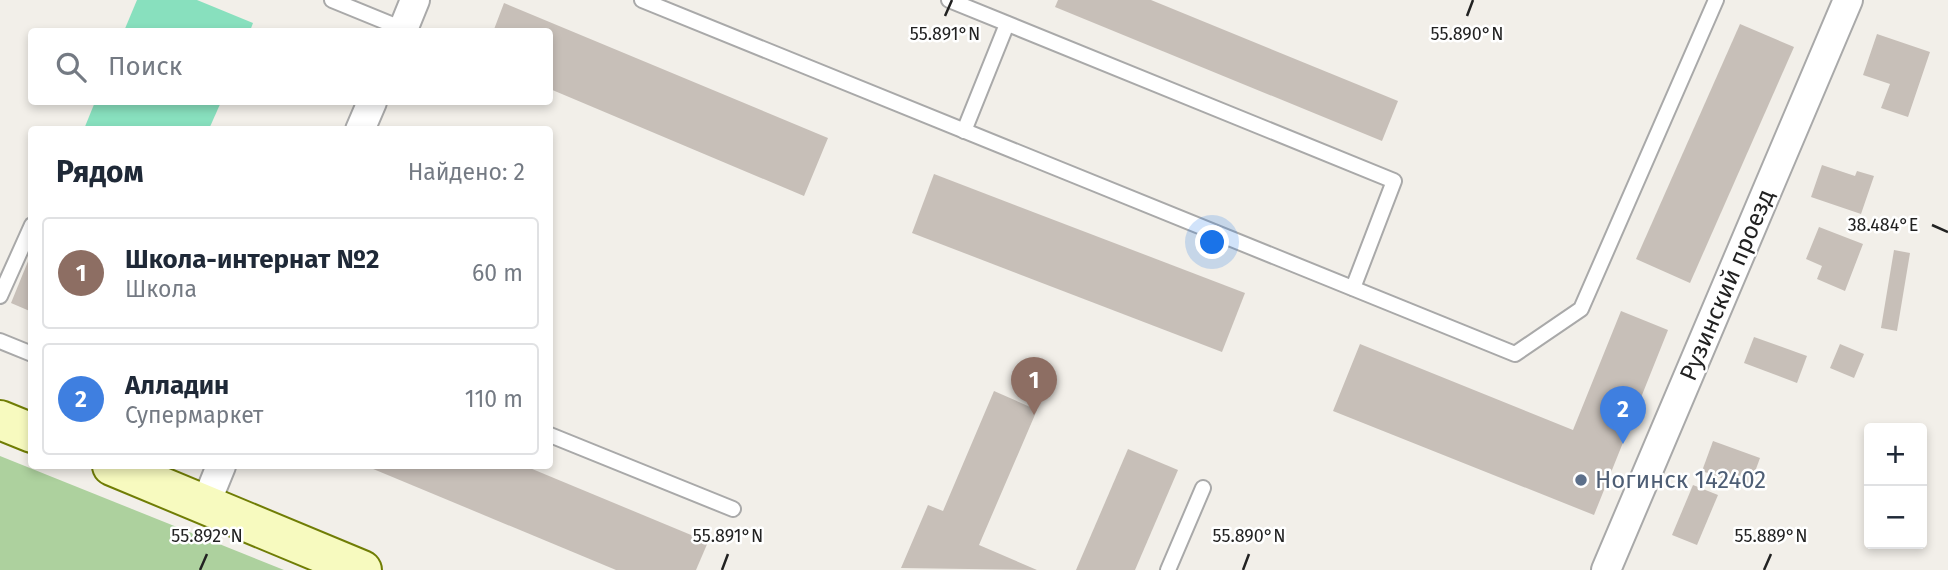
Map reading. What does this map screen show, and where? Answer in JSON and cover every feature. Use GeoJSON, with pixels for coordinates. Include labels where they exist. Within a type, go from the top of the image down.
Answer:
{"type":"FeatureCollection","features":[{"type":"Feature","properties":{"kind":"street"},"geometry":{"type":"LineString","coordinates":[[403,28],[415,0]]}},
{"type":"Feature","properties":{"kind":"street","name":"Рузинский проезд"},"geometry":{"type":"LineString","coordinates":[[1606,570],[1848,0]]}},
{"type":"Feature","properties":{"kind":"street"},"geometry":{"type":"LineString","coordinates":[[362,126],[371,105]]}},
{"type":"Feature","properties":{"kind":"street"},"geometry":{"type":"LineString","coordinates":[[0,420],[28,431]]}},
{"type":"Feature","properties":{"kind":"street"},"geometry":{"type":"LineString","coordinates":[[120,469],[362,570]]}},
{"type":"Feature","properties":{"kind":"street"},"geometry":{"type":"LineString","coordinates":[[206,503],[220,469]]}},
{"type":"Feature","properties":{"kind":"lane"},"geometry":{"type":"LineString","coordinates":[[332,0],[397,28]]}},
{"type":"Feature","properties":{"kind":"lane"},"geometry":{"type":"LineString","coordinates":[[642,0],[1515,354],[1581,310],[1716,0]]}},
{"type":"Feature","properties":{"kind":"lane"},"geometry":{"type":"LineString","coordinates":[[949,0],[1394,181],[1353,288]]}},
{"type":"Feature","properties":{"kind":"lane"},"geometry":{"type":"LineString","coordinates":[[964,131],[1007,24]]}},
{"type":"Feature","properties":{"kind":"lane"},"geometry":{"type":"LineString","coordinates":[[0,296],[28,234]]}},
{"type":"Feature","properties":{"kind":"lane"},"geometry":{"type":"LineString","coordinates":[[0,341],[28,352]]}},
{"type":"Feature","properties":{"kind":"lane"},"geometry":{"type":"LineString","coordinates":[[553,436],[733,509]]}},
{"type":"Feature","properties":{"kind":"lane"},"geometry":{"type":"LineString","coordinates":[[1168,570],[1203,488]]}},
{"type":"Feature","properties":{"kind":"green space"},"geometry":{"type":"Polygon","coordinates":[[[137,0],[197,0],[253,23],[251,28],[125,28],[137,0]]]}},
{"type":"Feature","properties":{"kind":"green space"},"geometry":{"type":"Polygon","coordinates":[[[94,105],[220,105],[210,126],[85,126],[94,105]]]}},
{"type":"Feature","properties":{"kind":"green space"},"geometry":{"type":"Polygon","coordinates":[[[0,456],[284,570],[0,570],[0,456]]]}},
{"type":"Feature","properties":{"kind":"building"},"geometry":{"type":"Polygon","coordinates":[[[1058,0],[1151,0],[1398,101],[1382,141],[1055,7],[1058,0]]]}},
{"type":"Feature","properties":{"kind":"building"},"geometry":{"type":"Polygon","coordinates":[[[504,3],[828,138],[804,196],[553,90],[553,28],[495,28],[504,3]]]}},
{"type":"Feature","properties":{"kind":"building"},"geometry":{"type":"Polygon","coordinates":[[[1740,24],[1794,47],[1690,283],[1636,259],[1740,24]]]}},
{"type":"Feature","properties":{"kind":"building"},"geometry":{"type":"Polygon","coordinates":[[[1877,34],[1930,52],[1908,117],[1881,108],[1890,84],[1863,75],[1877,34]]]}},
{"type":"Feature","properties":{"kind":"building"},"geometry":{"type":"Polygon","coordinates":[[[1822,165],[1855,176],[1857,171],[1874,176],[1861,214],[1811,197],[1822,165]]]}},
{"type":"Feature","properties":{"kind":"building"},"geometry":{"type":"Polygon","coordinates":[[[934,174],[1245,293],[1222,352],[912,233],[934,174]]]}},
{"type":"Feature","properties":{"kind":"building"},"geometry":{"type":"Polygon","coordinates":[[[1819,227],[1863,244],[1845,291],[1817,279],[1822,266],[1806,259],[1819,227]]]}},
{"type":"Feature","properties":{"kind":"building"},"geometry":{"type":"Polygon","coordinates":[[[1894,250],[1910,253],[1897,331],[1881,328],[1894,250]]]}},
{"type":"Feature","properties":{"kind":"building"},"geometry":{"type":"Polygon","coordinates":[[[28,261],[28,310],[11,303],[28,261]]]}},
{"type":"Feature","properties":{"kind":"building"},"geometry":{"type":"Polygon","coordinates":[[[1621,311],[1668,330],[1594,515],[1333,411],[1360,344],[1573,430],[1621,311]]]}},
{"type":"Feature","properties":{"kind":"building"},"geometry":{"type":"Polygon","coordinates":[[[1754,337],[1807,356],[1797,383],[1744,363],[1754,337]]]}},
{"type":"Feature","properties":{"kind":"building"},"geometry":{"type":"Polygon","coordinates":[[[1840,344],[1864,354],[1854,378],[1830,368],[1840,344]]]}},
{"type":"Feature","properties":{"kind":"building"},"geometry":{"type":"Polygon","coordinates":[[[994,391],[1037,410],[979,545],[1037,570],[901,568],[928,505],[943,511],[994,391]]]}},
{"type":"Feature","properties":{"kind":"building"},"geometry":{"type":"Polygon","coordinates":[[[1713,441],[1760,458],[1749,488],[1702,471],[1713,441]]]}},
{"type":"Feature","properties":{"kind":"building"},"geometry":{"type":"Polygon","coordinates":[[[1128,449],[1178,470],[1135,570],[1076,570],[1128,449]]]}},
{"type":"Feature","properties":{"kind":"building"},"geometry":{"type":"Polygon","coordinates":[[[373,469],[532,469],[708,542],[696,570],[616,570],[373,469]]]}},
{"type":"Feature","properties":{"kind":"building"},"geometry":{"type":"Polygon","coordinates":[[[1693,485],[1718,495],[1697,545],[1672,535],[1693,485]]]}},
{"type":"Feature","properties":{"kind":"place","name":"Школа-интернат №2"},"geometry":{"type":"Point","coordinates":[1034,415]}},
{"type":"Feature","properties":{"kind":"place","name":"Алладин"},"geometry":{"type":"Point","coordinates":[1623,444]}},
{"type":"Feature","properties":{"kind":"place","name":"Ногинск 142402"},"geometry":{"type":"Point","coordinates":[1581,480]}}]}
